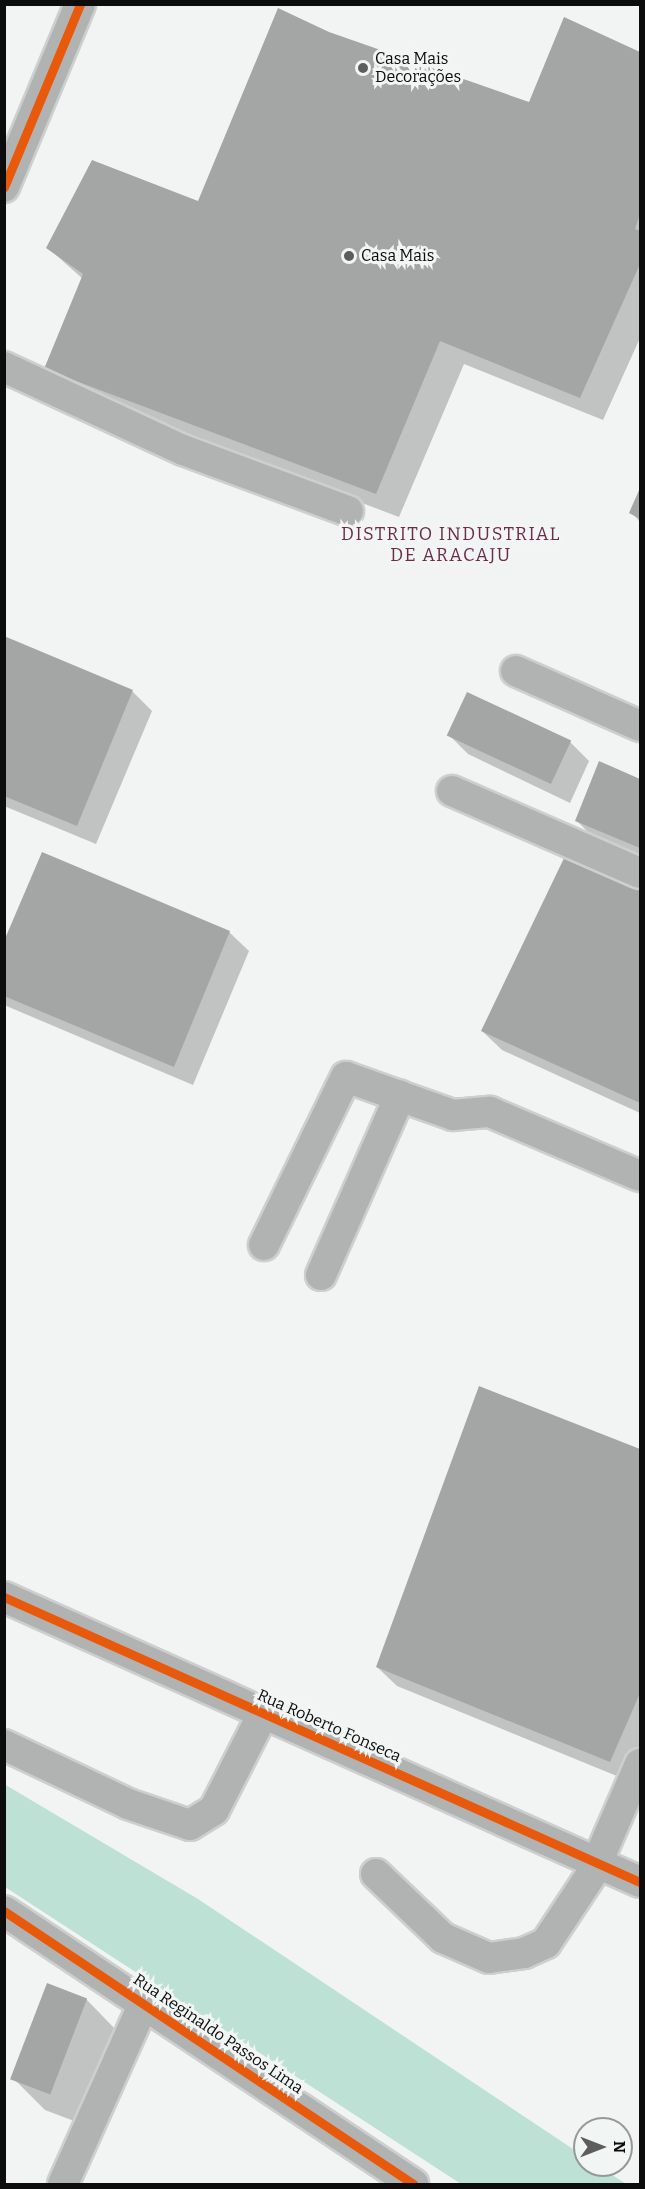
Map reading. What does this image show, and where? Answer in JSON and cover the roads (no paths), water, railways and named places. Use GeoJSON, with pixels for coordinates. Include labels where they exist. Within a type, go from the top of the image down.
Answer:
{"type":"FeatureCollection","features":[{"type":"Feature","properties":{"kind":"street"},"geometry":{"type":"LineString","coordinates":[[4,187],[80,4]]}},
{"type":"Feature","properties":{"kind":"street"},"geometry":{"type":"LineString","coordinates":[[4,367],[183,450],[348,511]]}},
{"type":"Feature","properties":{"kind":"street"},"geometry":{"type":"LineString","coordinates":[[516,671],[640,726]]}},
{"type":"Feature","properties":{"kind":"street"},"geometry":{"type":"LineString","coordinates":[[452,791],[640,873]]}},
{"type":"Feature","properties":{"kind":"street"},"geometry":{"type":"LineString","coordinates":[[264,1245],[340,1079],[350,1077],[453,1115],[490,1112],[640,1176]]}},
{"type":"Feature","properties":{"kind":"street"},"geometry":{"type":"LineString","coordinates":[[321,1275],[400,1096]]}},
{"type":"Feature","properties":{"kind":"street","name":"Rua Roberto Fonseca"},"geometry":{"type":"LineString","coordinates":[[4,1598],[640,1882]]}},
{"type":"Feature","properties":{"kind":"street"},"geometry":{"type":"LineString","coordinates":[[4,1745],[128,1804],[190,1824],[214,1810],[263,1714]]}},
{"type":"Feature","properties":{"kind":"street"},"geometry":{"type":"LineString","coordinates":[[376,1874],[443,1938],[489,1958],[524,1953],[546,1943],[597,1863],[640,1764]]}},
{"type":"Feature","properties":{"kind":"street","name":"Rua Reginaldo Passos Lima"},"geometry":{"type":"LineString","coordinates":[[4,1911],[145,2001],[404,2182]]}},
{"type":"Feature","properties":{"kind":"street"},"geometry":{"type":"LineString","coordinates":[[63,2184],[145,2001]]}},
{"type":"Feature","properties":{"kind":"place","name":"Casa Mais Decorações"},"geometry":{"type":"Point","coordinates":[363,68]}},
{"type":"Feature","properties":{"kind":"place","name":"Casa Mais"},"geometry":{"type":"Point","coordinates":[349,256]}},
{"type":"Feature","properties":{"kind":"district","name":"DISTRITO INDUSTRIAL DE ARACAJU"},"geometry":{"type":"Point","coordinates":[451,545]}}]}
